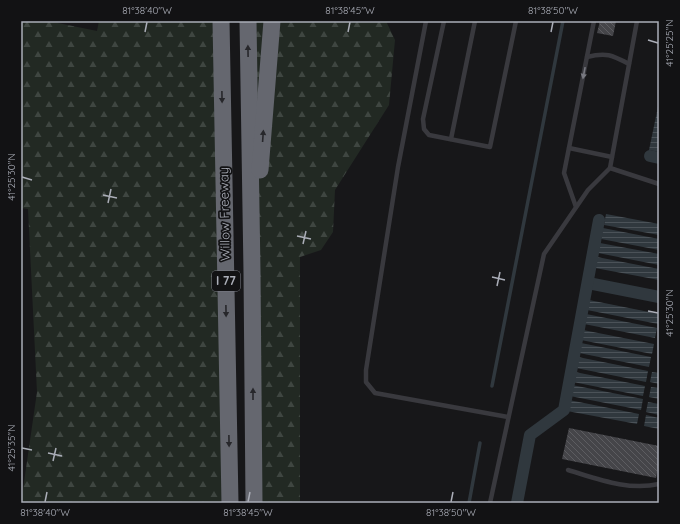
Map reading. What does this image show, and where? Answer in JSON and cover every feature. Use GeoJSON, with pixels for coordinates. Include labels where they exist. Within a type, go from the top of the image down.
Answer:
{"type":"FeatureCollection","features":[{"type":"Feature","properties":{"kind":"highway","name":"Willow Freeway"},"geometry":{"type":"LineString","coordinates":[[220,21],[230,503]]}},
{"type":"Feature","properties":{"kind":"highway","name":"Willow Freeway"},"geometry":{"type":"LineString","coordinates":[[248,21],[254,503]]}},
{"type":"Feature","properties":{"kind":"highway"},"geometry":{"type":"LineString","coordinates":[[252,272],[272,21]]}},
{"type":"Feature","properties":{"kind":"lane"},"geometry":{"type":"LineString","coordinates":[[426,21],[398,167],[366,370],[366,382],[375,393],[508,417]]}},
{"type":"Feature","properties":{"kind":"lane"},"geometry":{"type":"LineString","coordinates":[[444,21],[423,119],[424,129],[429,135],[490,147],[516,21]]}},
{"type":"Feature","properties":{"kind":"lane"},"geometry":{"type":"LineString","coordinates":[[451,140],[475,21]]}},
{"type":"Feature","properties":{"kind":"lane"},"geometry":{"type":"LineString","coordinates":[[576,208],[564,173],[594,21]]}},
{"type":"Feature","properties":{"kind":"lane"},"geometry":{"type":"LineString","coordinates":[[490,503],[544,254],[588,190],[610,168],[637,21]]}},
{"type":"Feature","properties":{"kind":"lane"},"geometry":{"type":"LineString","coordinates":[[587,57],[601,54],[612,55],[630,64]]}},
{"type":"Feature","properties":{"kind":"lane"},"geometry":{"type":"LineString","coordinates":[[569,148],[612,156]]}},
{"type":"Feature","properties":{"kind":"lane"},"geometry":{"type":"LineString","coordinates":[[610,168],[642,180],[659,184]]}},
{"type":"Feature","properties":{"kind":"lane"},"geometry":{"type":"LineString","coordinates":[[568,470],[610,483],[645,487],[659,484]]}},
{"type":"Feature","properties":{"kind":"green space"},"geometry":{"type":"Polygon","coordinates":[[[21,21],[48,21],[97,31],[99,21],[218,21],[230,503],[21,503],[37,392],[28,209],[21,208],[21,21]]]}},
{"type":"Feature","properties":{"kind":"green space"},"geometry":{"type":"Polygon","coordinates":[[[248,21],[386,21],[395,40],[389,105],[335,190],[333,232],[321,250],[300,257],[300,503],[254,503],[248,21]]]}},
{"type":"Feature","properties":{"kind":"shaded area"},"geometry":{"type":"Polygon","coordinates":[[[659,102],[659,152],[649,150],[659,102]]]}},
{"type":"Feature","properties":{"kind":"shaded area"},"geometry":{"type":"Polygon","coordinates":[[[606,214],[659,224],[659,235],[604,225],[606,214]]]}},
{"type":"Feature","properties":{"kind":"shaded area"},"geometry":{"type":"Polygon","coordinates":[[[603,228],[659,239],[659,250],[601,239],[603,228]]]}},
{"type":"Feature","properties":{"kind":"shaded area"},"geometry":{"type":"Polygon","coordinates":[[[600,243],[659,254],[659,265],[598,253],[600,243]]]}},
{"type":"Feature","properties":{"kind":"shaded area"},"geometry":{"type":"Polygon","coordinates":[[[597,257],[659,269],[659,280],[595,268],[597,257]]]}},
{"type":"Feature","properties":{"kind":"shaded area"},"geometry":{"type":"Polygon","coordinates":[[[589,300],[659,314],[658,324],[587,310],[589,300]]]}},
{"type":"Feature","properties":{"kind":"shaded area"},"geometry":{"type":"Polygon","coordinates":[[[586,314],[657,328],[655,338],[584,324],[586,314]]]}},
{"type":"Feature","properties":{"kind":"shaded area"},"geometry":{"type":"Polygon","coordinates":[[[583,330],[654,344],[652,354],[581,340],[583,330]]]}},
{"type":"Feature","properties":{"kind":"shaded area"},"geometry":{"type":"Polygon","coordinates":[[[581,343],[651,357],[649,367],[579,353],[581,343]]]}},
{"type":"Feature","properties":{"kind":"shaded area"},"geometry":{"type":"Polygon","coordinates":[[[578,357],[648,371],[646,382],[576,368],[578,357]]]}},
{"type":"Feature","properties":{"kind":"shaded area"},"geometry":{"type":"Polygon","coordinates":[[[575,372],[645,386],[643,396],[573,382],[575,372]]]}},
{"type":"Feature","properties":{"kind":"shaded area"},"geometry":{"type":"Polygon","coordinates":[[[652,372],[659,373],[659,384],[650,382],[652,372]]]}},
{"type":"Feature","properties":{"kind":"shaded area"},"geometry":{"type":"Polygon","coordinates":[[[572,385],[643,399],[641,410],[570,396],[572,385]]]}},
{"type":"Feature","properties":{"kind":"shaded area"},"geometry":{"type":"Polygon","coordinates":[[[651,387],[659,388],[659,399],[649,397],[651,387]]]}},
{"type":"Feature","properties":{"kind":"shaded area"},"geometry":{"type":"Polygon","coordinates":[[[569,400],[639,414],[637,424],[567,411],[569,400]]]}},
{"type":"Feature","properties":{"kind":"shaded area"},"geometry":{"type":"Polygon","coordinates":[[[648,402],[659,404],[659,415],[646,412],[648,402]]]}},
{"type":"Feature","properties":{"kind":"shaded area"},"geometry":{"type":"Polygon","coordinates":[[[646,415],[659,418],[659,429],[644,426],[646,415]]]}},
{"type":"Feature","properties":{"kind":"building"},"geometry":{"type":"Polygon","coordinates":[[[600,21],[616,21],[613,36],[597,33],[600,21]]]}},
{"type":"Feature","properties":{"kind":"building"},"geometry":{"type":"Polygon","coordinates":[[[569,428],[659,446],[659,462],[656,478],[562,459],[569,428]]]}},
{"type":"Feature","properties":{"kind":"waterway"},"geometry":{"type":"LineString","coordinates":[[492,386],[563,21]]}},
{"type":"Feature","properties":{"kind":"waterway"},"geometry":{"type":"LineString","coordinates":[[650,156],[659,158]]}},
{"type":"Feature","properties":{"kind":"waterway"},"geometry":{"type":"LineString","coordinates":[[517,503],[530,435],[564,410],[599,220]]}},
{"type":"Feature","properties":{"kind":"waterway"},"geometry":{"type":"LineString","coordinates":[[588,283],[659,297]]}},
{"type":"Feature","properties":{"kind":"waterway"},"geometry":{"type":"LineString","coordinates":[[469,503],[480,443]]}}]}
